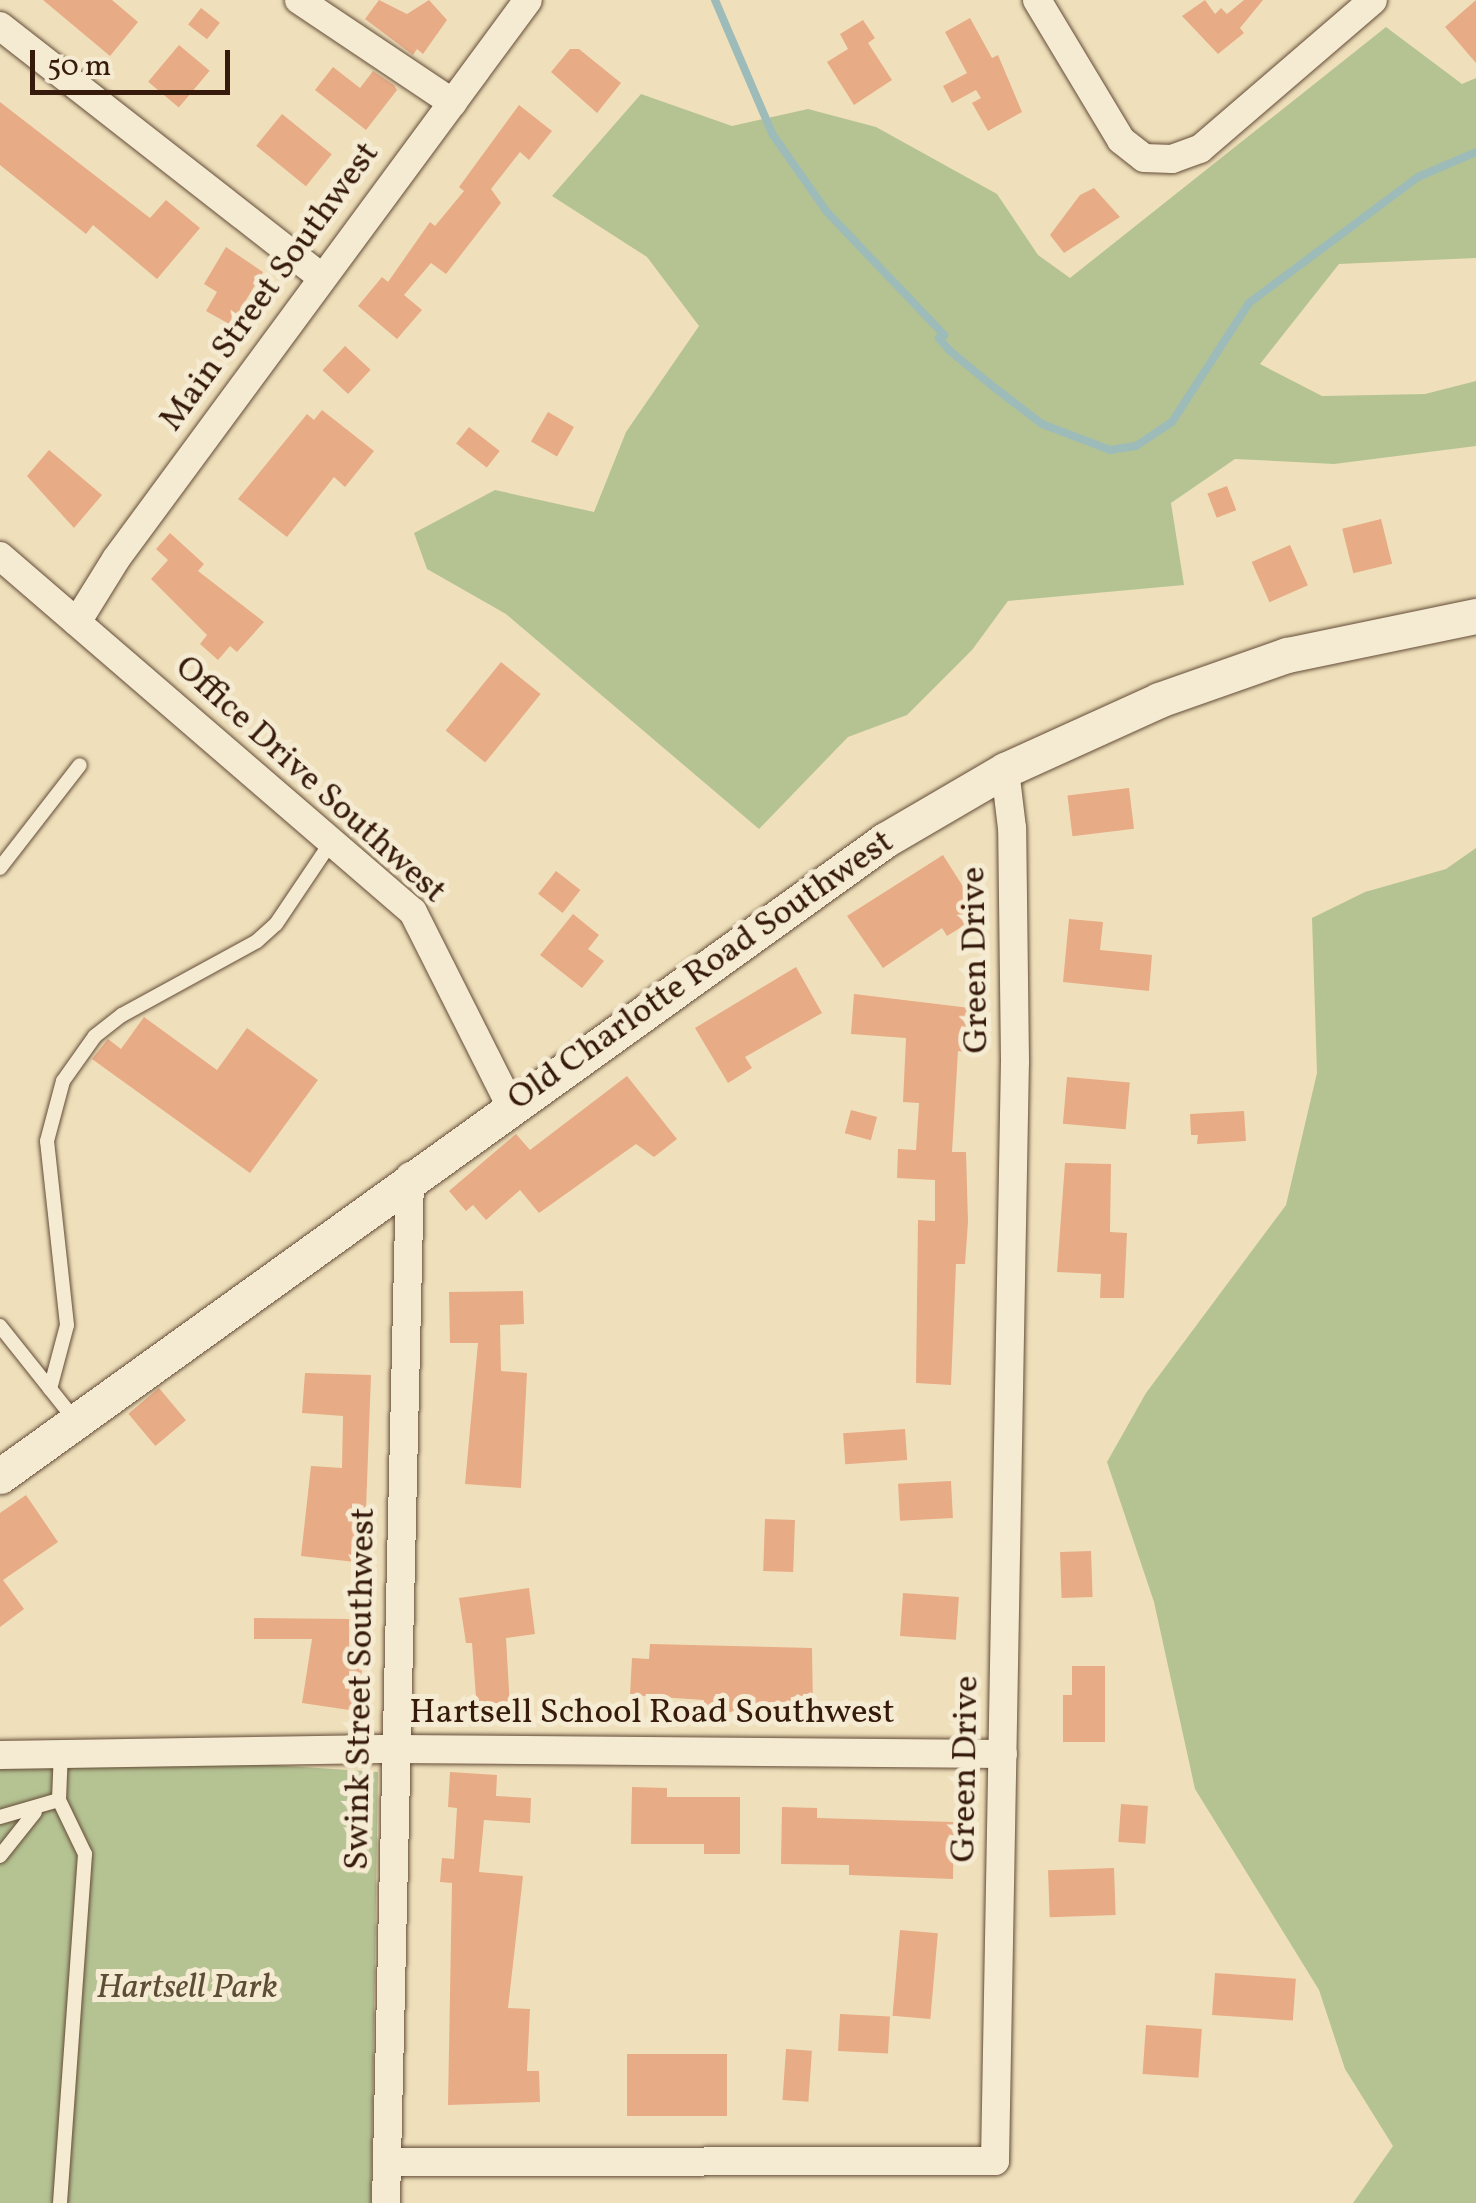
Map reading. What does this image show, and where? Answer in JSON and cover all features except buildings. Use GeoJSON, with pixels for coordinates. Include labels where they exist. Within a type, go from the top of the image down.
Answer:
{"type":"FeatureCollection","features":[{"type":"Feature","properties":{"kind":"street"},"geometry":{"type":"LineString","coordinates":[[299,0],[453,103]]}},
{"type":"Feature","properties":{"kind":"street"},"geometry":{"type":"LineString","coordinates":[[1037,0],[1121,140],[1144,158],[1172,160],[1200,149],[1373,0]]}},
{"type":"Feature","properties":{"kind":"street","name":"Main Street Southwest"},"geometry":{"type":"LineString","coordinates":[[77,622],[322,278],[453,103],[520,3]]}},
{"type":"Feature","properties":{"kind":"street"},"geometry":{"type":"LineString","coordinates":[[0,26],[322,278]]}},
{"type":"Feature","properties":{"kind":"street","name":"Office Drive Southwest"},"geometry":{"type":"LineString","coordinates":[[0,556],[424,928],[510,1104]]}},
{"type":"Feature","properties":{"kind":"street","name":"Old Charlotte Road Southwest"},"geometry":{"type":"LineString","coordinates":[[0,1476],[510,1104],[885,840],[1005,770],[1124,714],[1287,655],[1476,616]]}},
{"type":"Feature","properties":{"kind":"street","name":"Green Drive"},"geometry":{"type":"LineString","coordinates":[[387,2162],[995,2162],[1015,1062],[1012,828],[1005,770]]}},
{"type":"Feature","properties":{"kind":"street","name":"Swink Street Southwest"},"geometry":{"type":"LineString","coordinates":[[386,2203],[410,1176]]}},
{"type":"Feature","properties":{"kind":"street","name":"Hartsell School Road Southwest"},"geometry":{"type":"LineString","coordinates":[[0,1755],[397,1749],[1003,1754]]}},
{"type":"Feature","properties":{"kind":"lane"},"geometry":{"type":"LineString","coordinates":[[0,868],[80,765]]}},
{"type":"Feature","properties":{"kind":"lane"},"geometry":{"type":"LineString","coordinates":[[50,1389],[67,1325],[48,1141],[63,1081],[95,1036],[122,1015],[266,932],[330,842]]}},
{"type":"Feature","properties":{"kind":"lane"},"geometry":{"type":"LineString","coordinates":[[0,1326],[76,1420]]}},
{"type":"Feature","properties":{"kind":"lane"},"geometry":{"type":"LineString","coordinates":[[60,2203],[85,1854],[59,1800],[61,1752]]}},
{"type":"Feature","properties":{"kind":"lane"},"geometry":{"type":"LineString","coordinates":[[0,1816],[35,1812],[59,1800]]}},
{"type":"Feature","properties":{"kind":"lane"},"geometry":{"type":"LineString","coordinates":[[0,1856],[35,1812]]}},
{"type":"Feature","properties":{"kind":"green space"},"geometry":{"type":"Polygon","coordinates":[[[1386,27],[1462,84],[1476,78],[1476,258],[1339,264],[1260,364],[1322,396],[1425,394],[1476,381],[1476,446],[1334,464],[1235,459],[1171,503],[1184,585],[1008,601],[972,650],[907,715],[848,737],[759,829],[506,614],[427,569],[414,533],[495,490],[594,512],[626,432],[699,326],[647,257],[552,196],[641,94],[732,126],[808,109],[876,127],[997,194],[1038,255],[1070,278],[1386,27]]]}},
{"type":"Feature","properties":{"kind":"green space"},"geometry":{"type":"Polygon","coordinates":[[[1476,848],[1476,2203],[1353,2203],[1393,2146],[1345,2069],[1319,1990],[1195,1789],[1154,1602],[1107,1462],[1146,1393],[1286,1205],[1317,1073],[1312,918],[1365,892],[1446,869],[1476,848]]]}},
{"type":"Feature","properties":{"kind":"green space","name":"Hartsell Park"},"geometry":{"type":"Polygon","coordinates":[[[61,1751],[378,1772],[371,2203],[0,2203],[0,1755],[61,1751]]]}},
{"type":"Feature","properties":{"kind":"waterway"},"geometry":{"type":"LineString","coordinates":[[715,0],[773,135],[827,212],[944,335],[939,338],[950,351],[1042,424],[1110,450],[1136,446],[1172,422],[1249,303],[1418,177],[1476,152]]}}]}
